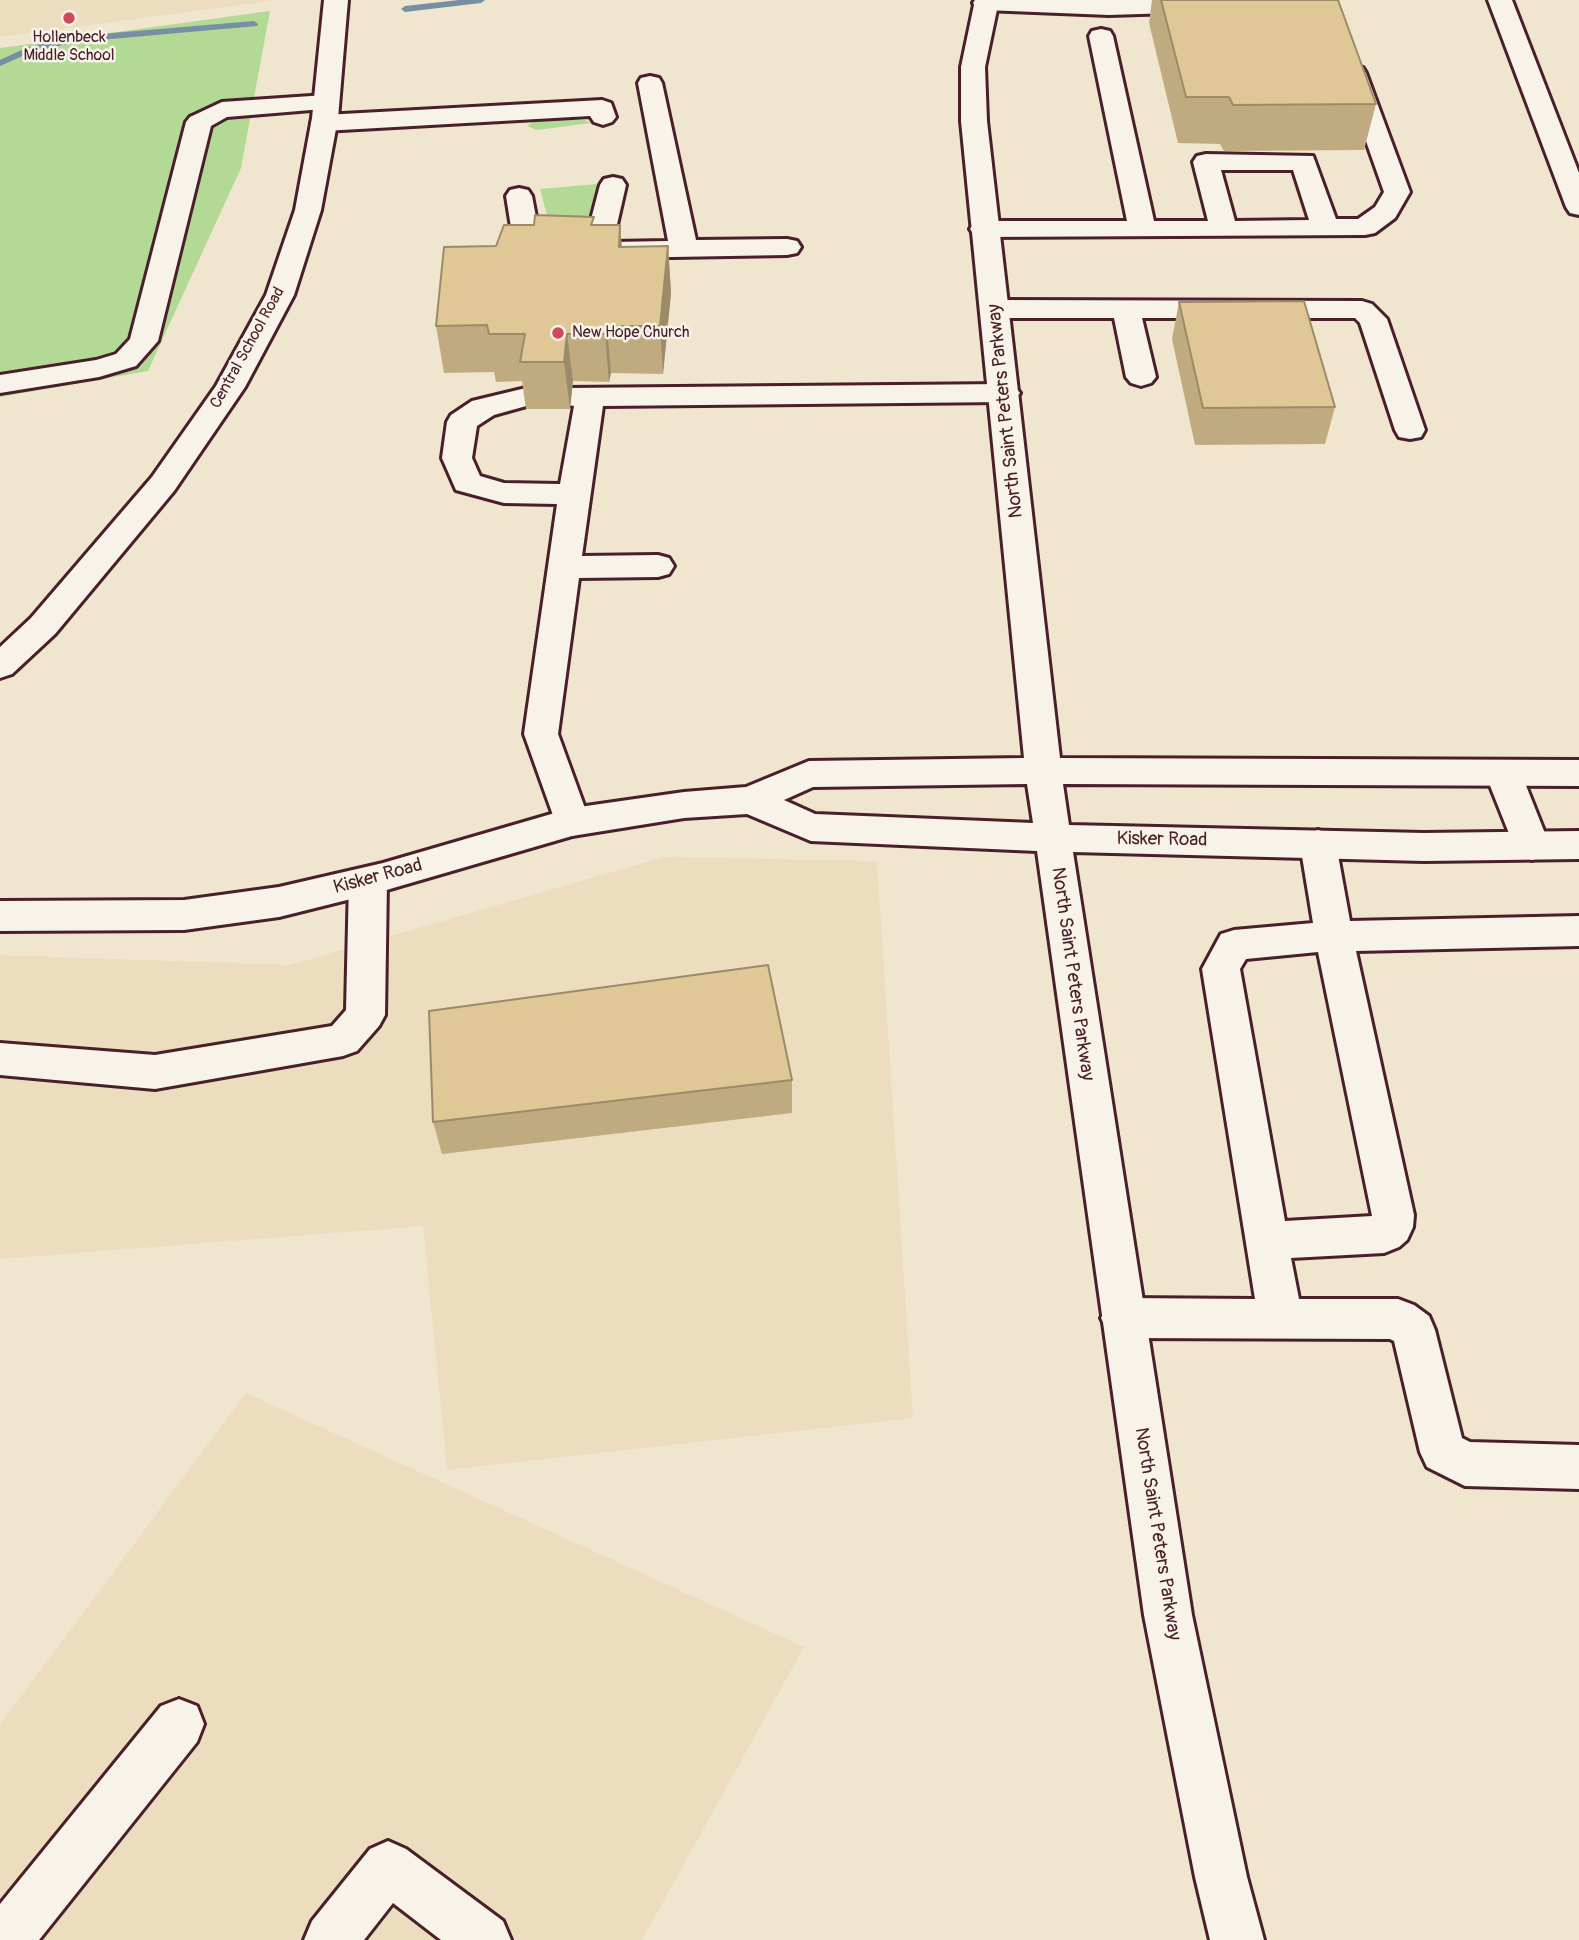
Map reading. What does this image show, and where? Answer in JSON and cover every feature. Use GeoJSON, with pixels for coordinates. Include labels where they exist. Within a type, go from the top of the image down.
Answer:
{"type":"FeatureCollection","features":[{"type":"Feature","properties":{"kind":"main road","name":"Central School Road"},"geometry":{"type":"LineString","coordinates":[[0,666],[43,626],[163,484],[230,387],[281,295],[308,210],[325,113],[336,0]]}},
{"type":"Feature","properties":{"kind":"main road"},"geometry":{"type":"LineString","coordinates":[[1500,0],[1579,207]]}},
{"type":"Feature","properties":{"kind":"main road"},"geometry":{"type":"LineString","coordinates":[[986,2],[1109,8],[1223,4]]}},
{"type":"Feature","properties":{"kind":"main road","name":"North Saint Peters Parkway"},"geometry":{"type":"LineString","coordinates":[[986,2],[973,66],[974,121],[1037,693],[1043,771],[1168,1615],[1221,1877],[1237,1940]]}},
{"type":"Feature","properties":{"kind":"main road"},"geometry":{"type":"LineString","coordinates":[[1101,36],[1143,229]]}},
{"type":"Feature","properties":{"kind":"main road"},"geometry":{"type":"LineString","coordinates":[[984,229],[1365,227],[1385,212],[1397,192],[1345,46]]}},
{"type":"Feature","properties":{"kind":"main road"},"geometry":{"type":"LineString","coordinates":[[650,83],[684,249]]}},
{"type":"Feature","properties":{"kind":"main road"},"geometry":{"type":"LineString","coordinates":[[0,384],[99,368],[126,360],[144,341],[200,122],[222,110],[325,113],[602,108],[603,117]]}},
{"type":"Feature","properties":{"kind":"main road"},"geometry":{"type":"LineString","coordinates":[[1224,229],[1206,162],[1304,162],[1325,228]]}},
{"type":"Feature","properties":{"kind":"main road"},"geometry":{"type":"LineString","coordinates":[[597,250],[613,186]]}},
{"type":"Feature","properties":{"kind":"main road"},"geometry":{"type":"LineString","coordinates":[[519,197],[529,251],[787,247]]}},
{"type":"Feature","properties":{"kind":"main road"},"geometry":{"type":"LineString","coordinates":[[995,309],[1362,310],[1373,319],[1410,430]]}},
{"type":"Feature","properties":{"kind":"main road"},"geometry":{"type":"LineString","coordinates":[[1126,309],[1141,377]]}},
{"type":"Feature","properties":{"kind":"main road"},"geometry":{"type":"LineString","coordinates":[[572,822],[541,734],[574,494],[578,397],[1005,393]]}},
{"type":"Feature","properties":{"kind":"main road"},"geometry":{"type":"LineString","coordinates":[[526,397],[483,408],[463,422],[457,458],[467,483],[504,493],[574,494]]}},
{"type":"Feature","properties":{"kind":"main road"},"geometry":{"type":"LineString","coordinates":[[564,567],[658,566]]}},
{"type":"Feature","properties":{"kind":"main road","name":"Kisker Road"},"geometry":{"type":"LineString","coordinates":[[0,917],[184,915],[279,902],[368,881],[572,822],[684,805],[750,800],[809,774],[1043,771],[1579,772]]}},
{"type":"Feature","properties":{"kind":"main road"},"geometry":{"type":"LineString","coordinates":[[1503,773],[1532,846]]}},
{"type":"Feature","properties":{"kind":"main road","name":"Kisker Road"},"geometry":{"type":"LineString","coordinates":[[750,800],[811,827],[1052,838],[1424,847],[1579,845]]}},
{"type":"Feature","properties":{"kind":"main road"},"geometry":{"type":"LineString","coordinates":[[1268,1241],[1384,1234],[1392,1227],[1393,1215],[1334,936],[1318,844]]}},
{"type":"Feature","properties":{"kind":"main road"},"geometry":{"type":"LineString","coordinates":[[0,1059],[155,1072],[343,1040],[365,1015],[368,881]]}},
{"type":"Feature","properties":{"kind":"main road"},"geometry":{"type":"LineString","coordinates":[[1280,1318],[1222,969],[1234,945],[1334,936],[1579,931]]}},
{"type":"Feature","properties":{"kind":"main road"},"geometry":{"type":"LineString","coordinates":[[1123,1318],[1398,1319],[1413,1330],[1443,1452],[1465,1464],[1579,1467]]}},
{"type":"Feature","properties":{"kind":"main road"},"geometry":{"type":"LineString","coordinates":[[5,1940],[179,1724]]}},
{"type":"Feature","properties":{"kind":"main road"},"geometry":{"type":"LineString","coordinates":[[331,1940],[388,1867],[484,1940]]}},
{"type":"Feature","properties":{"kind":"shaded area","name":"Hollenbeck Middle School"},"geometry":{"type":"Polygon","coordinates":[[[0,0],[278,0],[0,37],[0,0]]]}},
{"type":"Feature","properties":{"kind":"shaded area"},"geometry":{"type":"Polygon","coordinates":[[[664,857],[877,861],[913,1418],[447,1470],[423,1226],[0,1259],[0,955],[290,965],[664,857]]]}},
{"type":"Feature","properties":{"kind":"shaded area"},"geometry":{"type":"Polygon","coordinates":[[[246,1393],[804,1647],[642,1940],[0,1940],[0,1725],[246,1393]]]}},
{"type":"Feature","properties":{"kind":"green space"},"geometry":{"type":"Polygon","coordinates":[[[270,11],[241,168],[148,371],[0,397],[0,48],[270,11]]]}},
{"type":"Feature","properties":{"kind":"green space"},"geometry":{"type":"Polygon","coordinates":[[[536,120],[585,120],[591,123],[537,130],[527,126],[536,120]]]}},
{"type":"Feature","properties":{"kind":"green space"},"geometry":{"type":"Polygon","coordinates":[[[597,184],[601,188],[590,226],[551,230],[540,189],[597,184]]]}},
{"type":"Feature","properties":{"kind":"building"},"geometry":{"type":"Polygon","coordinates":[[[1161,0],[1338,0],[1376,104],[1233,105],[1229,97],[1186,97],[1161,0]]]}},
{"type":"Feature","properties":{"kind":"building"},"geometry":{"type":"Polygon","coordinates":[[[535,215],[594,217],[591,225],[620,225],[619,247],[668,246],[660,326],[607,326],[605,334],[567,334],[564,362],[520,362],[525,334],[489,334],[487,325],[436,326],[444,247],[496,246],[504,225],[534,225],[535,215]]]}},
{"type":"Feature","properties":{"kind":"building"},"geometry":{"type":"Polygon","coordinates":[[[1304,301],[1335,407],[1203,408],[1179,302],[1304,301]]]}},
{"type":"Feature","properties":{"kind":"building"},"geometry":{"type":"Polygon","coordinates":[[[768,965],[792,1080],[433,1122],[429,1011],[768,965]]]}},
{"type":"Feature","properties":{"kind":"waterway"},"geometry":{"type":"LineString","coordinates":[[405,9],[481,0]]}},
{"type":"Feature","properties":{"kind":"waterway"},"geometry":{"type":"LineString","coordinates":[[0,63],[31,49],[77,39],[254,24]]}},
{"type":"Feature","properties":{"kind":"place","name":"Hollenbeck Middle School"},"geometry":{"type":"Point","coordinates":[69,18]}},
{"type":"Feature","properties":{"kind":"place","name":"New Hope Church"},"geometry":{"type":"Point","coordinates":[558,333]}}]}
